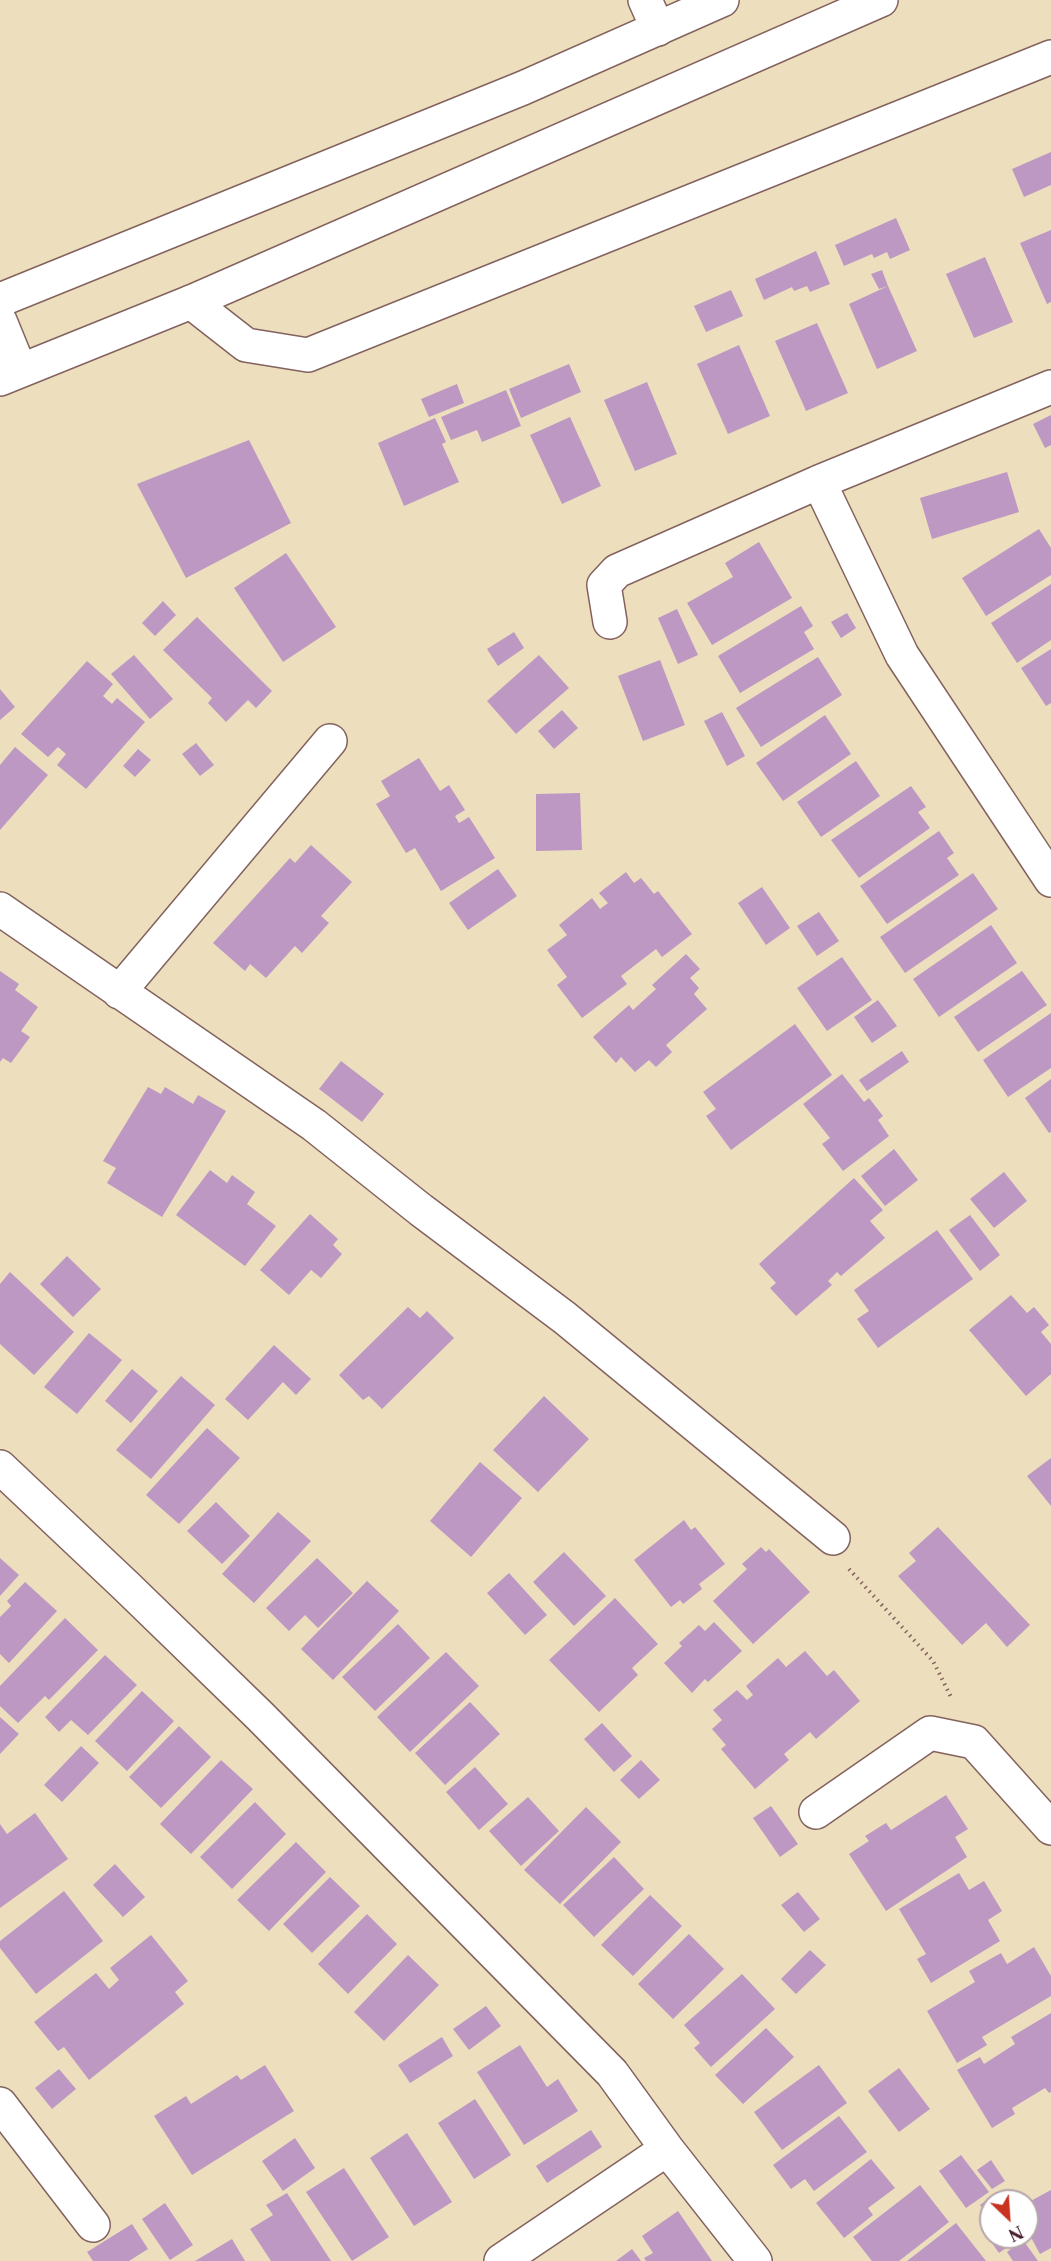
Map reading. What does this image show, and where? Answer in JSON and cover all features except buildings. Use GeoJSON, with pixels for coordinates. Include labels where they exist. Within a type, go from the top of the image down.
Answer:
{"type":"FeatureCollection","features":[{"type":"Feature","properties":{"kind":"street"},"geometry":{"type":"LineString","coordinates":[[0,300],[512,93],[651,14],[722,0]]}},
{"type":"Feature","properties":{"kind":"street"},"geometry":{"type":"LineString","coordinates":[[0,321],[10,375],[191,302],[881,0]]}},
{"type":"Feature","properties":{"kind":"street"},"geometry":{"type":"LineString","coordinates":[[191,302],[246,345],[309,355],[1051,57]]}},
{"type":"Feature","properties":{"kind":"street"},"geometry":{"type":"LineString","coordinates":[[610,622],[604,585],[617,571],[819,482],[1051,387]]}},
{"type":"Feature","properties":{"kind":"street"},"geometry":{"type":"LineString","coordinates":[[819,482],[902,655],[1051,880]]}},
{"type":"Feature","properties":{"kind":"street"},"geometry":{"type":"LineString","coordinates":[[119,992],[330,741]]}},
{"type":"Feature","properties":{"kind":"street"},"geometry":{"type":"LineString","coordinates":[[0,909],[314,1125],[421,1210],[565,1318],[833,1539]]}},
{"type":"Feature","properties":{"kind":"street"},"geometry":{"type":"LineString","coordinates":[[0,1467],[260,1716],[612,2073],[667,2149],[755,2261]]}},
{"type":"Feature","properties":{"kind":"street"},"geometry":{"type":"LineString","coordinates":[[816,1812],[930,1733],[974,1742],[1051,1828]]}},
{"type":"Feature","properties":{"kind":"street"},"geometry":{"type":"LineString","coordinates":[[0,2104],[93,2225]]}},
{"type":"Feature","properties":{"kind":"street"},"geometry":{"type":"LineString","coordinates":[[501,2261],[667,2149]]}},
{"type":"Feature","properties":{"kind":"path"},"geometry":{"type":"LineString","coordinates":[[833,1539],[845,1564],[933,1661],[974,1742]]}}]}
